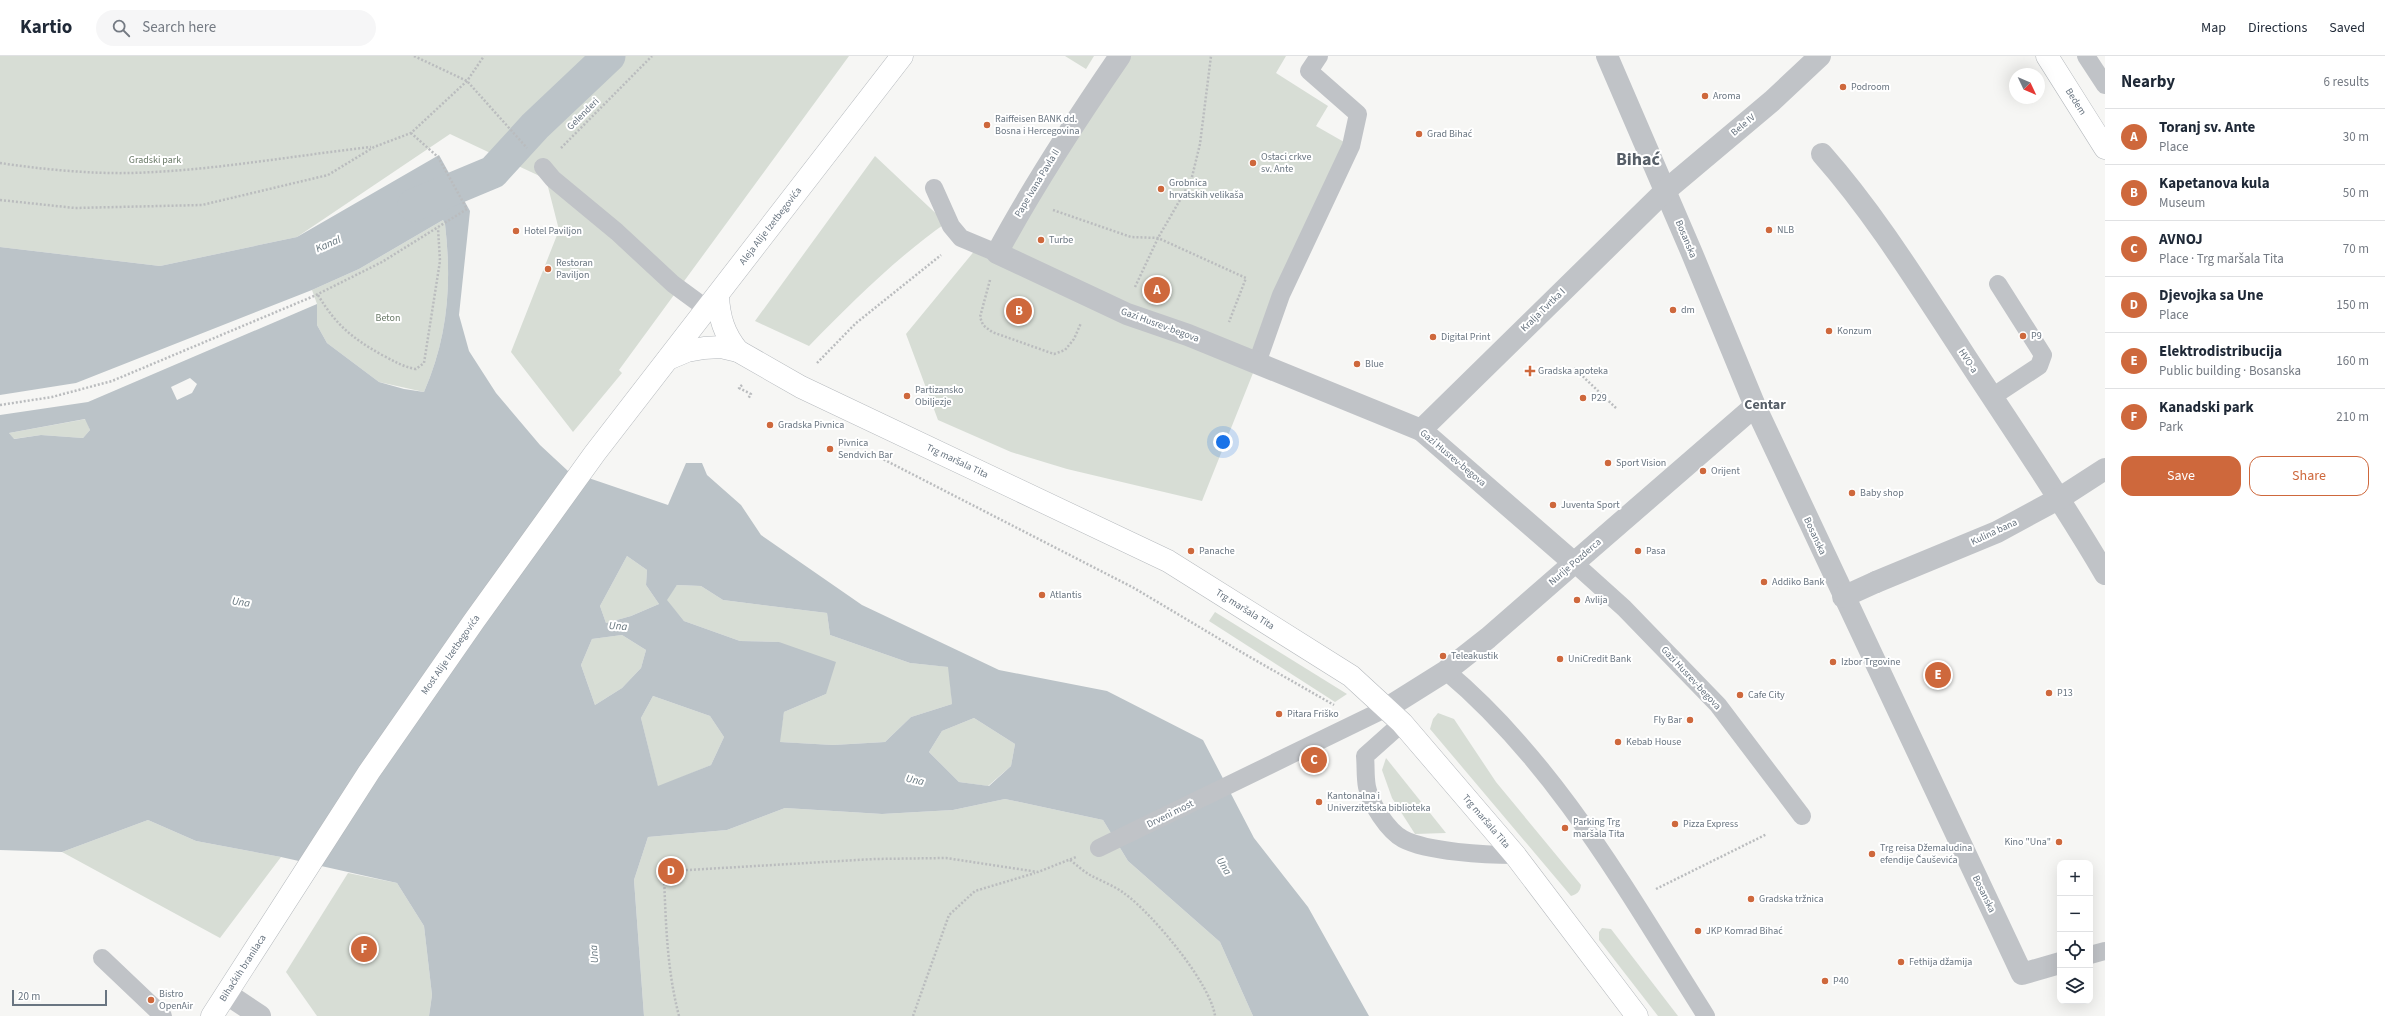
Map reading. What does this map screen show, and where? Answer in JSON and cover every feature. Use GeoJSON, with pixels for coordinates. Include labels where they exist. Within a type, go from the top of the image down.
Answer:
{"type":"FeatureCollection","features":[{"type":"Feature","properties":{"kind":"main road","name":"Aleja Alije Izetbegovića"},"geometry":{"type":"LineString","coordinates":[[639,396],[902,56]]}},
{"type":"Feature","properties":{"kind":"main road","name":"Bedem"},"geometry":{"type":"LineString","coordinates":[[2047,56],[2105,148]]}},
{"type":"Feature","properties":{"kind":"main road","name":"Trg maršala Tita"},"geometry":{"type":"LineString","coordinates":[[712,303],[719,311],[725,331],[738,351]]}},
{"type":"Feature","properties":{"kind":"main road","name":"Trg maršala Tita"},"geometry":{"type":"LineString","coordinates":[[668,359],[687,351],[704,348],[721,347],[738,351],[801,387],[1168,561],[1351,676],[1394,716],[1515,855],[1637,1016]]}},
{"type":"Feature","properties":{"kind":"main road","name":"Most Alije Izetbegovića"},"geometry":{"type":"LineString","coordinates":[[273,920],[369,772],[474,621],[639,396]]}},
{"type":"Feature","properties":{"kind":"main road","name":"Bihaćkih branilaca"},"geometry":{"type":"LineString","coordinates":[[212,1016],[273,920]]}},
{"type":"Feature","properties":{"kind":"street","name":"Pape Ivana Pavla II"},"geometry":{"type":"LineString","coordinates":[[997,253],[1025,202],[1053,156],[1120,56]]}},
{"type":"Feature","properties":{"kind":"street","name":"Bosanska"},"geometry":{"type":"LineString","coordinates":[[1607,56],[1755,406],[1843,597],[2022,974],[2057,964]]}},
{"type":"Feature","properties":{"kind":"street","name":"Bele IV"},"geometry":{"type":"LineString","coordinates":[[1665,191],[1772,100],[1820,56]]}},
{"type":"Feature","properties":{"kind":"street","name":"HVO-a"},"geometry":{"type":"LineString","coordinates":[[1822,154],[1850,185],[2060,498],[2105,574]]}},
{"type":"Feature","properties":{"kind":"street","name":"Kralja Tvrtka I"},"geometry":{"type":"LineString","coordinates":[[1421,430],[1533,327],[1665,191]]}},
{"type":"Feature","properties":{"kind":"street","name":"Gazi Husrev-begova"},"geometry":{"type":"LineString","coordinates":[[997,253],[1091,298],[1257,363],[1421,430],[1574,563]]}},
{"type":"Feature","properties":{"kind":"street","name":"Nurije Pozderca"},"geometry":{"type":"LineString","coordinates":[[1394,716],[1446,670],[1488,638],[1755,406]]}},
{"type":"Feature","properties":{"kind":"street","name":"Kulina bana"},"geometry":{"type":"LineString","coordinates":[[1843,597],[1997,532],[2060,498],[2105,469]]}},
{"type":"Feature","properties":{"kind":"street"},"geometry":{"type":"LineString","coordinates":[[227,994],[260,1016]]}},
{"type":"Feature","properties":{"kind":"lane"},"geometry":{"type":"LineString","coordinates":[[1257,363],[1281,295],[1351,146],[1358,114],[1309,71],[1319,56]]}},
{"type":"Feature","properties":{"kind":"lane"},"geometry":{"type":"LineString","coordinates":[[2086,56],[2105,85]]}},
{"type":"Feature","properties":{"kind":"lane"},"geometry":{"type":"LineString","coordinates":[[543,167],[553,180],[617,232],[673,284],[712,303]]}},
{"type":"Feature","properties":{"kind":"lane"},"geometry":{"type":"LineString","coordinates":[[934,188],[950,226],[961,238],[997,253]]}},
{"type":"Feature","properties":{"kind":"lane"},"geometry":{"type":"LineString","coordinates":[[1992,397],[2040,366],[2043,355],[1998,284]]}},
{"type":"Feature","properties":{"kind":"lane","name":"Gazi Husrev-begova"},"geometry":{"type":"LineString","coordinates":[[1574,563],[1624,608],[1718,705],[1802,816]]}},
{"type":"Feature","properties":{"kind":"lane"},"geometry":{"type":"LineString","coordinates":[[1446,670],[1471,692],[1532,756],[1585,828],[1706,1016]]}},
{"type":"Feature","properties":{"kind":"lane"},"geometry":{"type":"LineString","coordinates":[[1394,716],[1365,756],[1367,788],[1383,820],[1403,839],[1425,846],[1477,855],[1515,855]]}},
{"type":"Feature","properties":{"kind":"lane","name":"Drveni most"},"geometry":{"type":"LineString","coordinates":[[1099,848],[1361,722],[1394,716]]}},
{"type":"Feature","properties":{"kind":"lane"},"geometry":{"type":"LineString","coordinates":[[2093,954],[2105,951]]}},
{"type":"Feature","properties":{"kind":"lane"},"geometry":{"type":"LineString","coordinates":[[102,958],[163,1016]]}},
{"type":"Feature","properties":{"kind":"path"},"geometry":{"type":"LineString","coordinates":[[414,56],[467,81],[543,167]]}},
{"type":"Feature","properties":{"kind":"path"},"geometry":{"type":"LineString","coordinates":[[0,200],[75,208],[202,205],[328,175],[374,147],[411,133],[467,81],[484,56]]}},
{"type":"Feature","properties":{"kind":"path","name":"Gelenderi"},"geometry":{"type":"LineString","coordinates":[[543,167],[652,56]]}},
{"type":"Feature","properties":{"kind":"path"},"geometry":{"type":"LineString","coordinates":[[1132,291],[1158,238],[1191,181],[1200,144],[1210,56]]}},
{"type":"Feature","properties":{"kind":"path"},"geometry":{"type":"LineString","coordinates":[[0,405],[52,397],[112,381],[318,295],[382,262],[467,209],[438,157],[411,133]]}},
{"type":"Feature","properties":{"kind":"path"},"geometry":{"type":"LineString","coordinates":[[0,163],[24,167],[130,173],[239,164],[374,147]]}},
{"type":"Feature","properties":{"kind":"path"},"geometry":{"type":"LineString","coordinates":[[1078,218],[1131,237],[1158,238],[1246,278],[1228,326]]}},
{"type":"Feature","properties":{"kind":"path"},"geometry":{"type":"LineString","coordinates":[[318,295],[328,312],[344,331],[362,344],[403,367],[416,369],[424,363],[433,313],[440,261],[438,228]]}},
{"type":"Feature","properties":{"kind":"path"},"geometry":{"type":"LineString","coordinates":[[810,360],[816,364],[856,323],[961,238]]}},
{"type":"Feature","properties":{"kind":"path"},"geometry":{"type":"LineString","coordinates":[[997,253],[980,317],[983,325],[992,332],[1054,354],[1065,350],[1074,340],[1091,298]]}},
{"type":"Feature","properties":{"kind":"path"},"geometry":{"type":"LineString","coordinates":[[738,351],[726,375],[756,392]]}},
{"type":"Feature","properties":{"kind":"path"},"geometry":{"type":"LineString","coordinates":[[1574,368],[1616,408]]}},
{"type":"Feature","properties":{"kind":"path"},"geometry":{"type":"LineString","coordinates":[[742,384],[739,388],[751,394],[748,399]]}},
{"type":"Feature","properties":{"kind":"path"},"geometry":{"type":"LineString","coordinates":[[865,450],[1134,588],[1361,722]]}},
{"type":"Feature","properties":{"kind":"path"},"geometry":{"type":"LineString","coordinates":[[1633,902],[1668,882],[1767,834]]}},
{"type":"Feature","properties":{"kind":"path"},"geometry":{"type":"LineString","coordinates":[[913,1016],[949,915],[975,891],[1038,872],[1099,848]]}},
{"type":"Feature","properties":{"kind":"path"},"geometry":{"type":"LineString","coordinates":[[679,1016],[670,983],[667,949],[664,878],[671,871],[874,859],[946,858],[1038,872],[1099,848]]}},
{"type":"Feature","properties":{"kind":"path"},"geometry":{"type":"LineString","coordinates":[[1070,860],[1088,874],[1125,893],[1154,920],[1185,959],[1214,1005],[1215,1016]]}},
{"type":"Feature","properties":{"kind":"green space","name":"Gradski park"},"geometry":{"type":"Polygon","coordinates":[[[0,56],[849,56],[619,370],[622,373],[573,432],[511,352],[559,230],[546,179],[450,134],[297,237],[160,266],[0,247],[0,56]]]}},
{"type":"Feature","properties":{"kind":"green space"},"geometry":{"type":"Polygon","coordinates":[[[1065,56],[1094,56],[1086,69],[1065,56]]]}},
{"type":"Feature","properties":{"kind":"green space"},"geometry":{"type":"Polygon","coordinates":[[[1120,56],[1286,56],[1276,73],[1328,106],[1316,126],[1351,146],[1257,363],[1202,501],[1067,469],[1011,452],[938,420],[906,334],[976,249],[997,253],[1120,56]]]}},
{"type":"Feature","properties":{"kind":"green space"},"geometry":{"type":"Polygon","coordinates":[[[875,156],[946,223],[892,266],[858,297],[809,346],[755,321],[875,156]]]}},
{"type":"Feature","properties":{"kind":"green space","name":"Beton"},"geometry":{"type":"Polygon","coordinates":[[[443,220],[445,224],[448,268],[446,310],[438,351],[424,392],[379,382],[327,343],[317,325],[317,304],[312,290],[359,269],[443,220]]]}},
{"type":"Feature","properties":{"kind":"green space"},"geometry":{"type":"Polygon","coordinates":[[[86,419],[90,430],[83,438],[41,435],[13,439],[9,433],[86,419]]]}},
{"type":"Feature","properties":{"kind":"green space"},"geometry":{"type":"Polygon","coordinates":[[[627,556],[647,570],[646,585],[659,604],[631,616],[606,623],[600,606],[627,556]]]}},
{"type":"Feature","properties":{"kind":"green space"},"geometry":{"type":"Polygon","coordinates":[[[677,585],[701,586],[723,600],[827,613],[830,635],[910,663],[949,667],[952,704],[911,717],[885,742],[833,745],[779,742],[784,712],[826,694],[779,642],[740,641],[684,621],[666,600],[677,585]]]}},
{"type":"Feature","properties":{"kind":"green space"},"geometry":{"type":"Polygon","coordinates":[[[1215,612],[1347,694],[1335,702],[1209,621],[1215,612]]]}},
{"type":"Feature","properties":{"kind":"green space"},"geometry":{"type":"Polygon","coordinates":[[[622,635],[646,650],[641,668],[622,688],[595,705],[581,665],[592,639],[622,635]]]}},
{"type":"Feature","properties":{"kind":"green space"},"geometry":{"type":"Polygon","coordinates":[[[653,696],[710,716],[724,737],[711,765],[658,787],[641,718],[653,696]]]}},
{"type":"Feature","properties":{"kind":"green space"},"geometry":{"type":"Polygon","coordinates":[[[1438,713],[1454,719],[1496,782],[1581,885],[1577,893],[1571,896],[1430,729],[1433,719],[1438,713]]]}},
{"type":"Feature","properties":{"kind":"green space"},"geometry":{"type":"Polygon","coordinates":[[[974,718],[1015,744],[1011,766],[988,786],[959,782],[929,752],[942,731],[974,718]]]}},
{"type":"Feature","properties":{"kind":"green space"},"geometry":{"type":"Polygon","coordinates":[[[1386,758],[1446,833],[1415,834],[1392,798],[1382,770],[1386,758]]]}},
{"type":"Feature","properties":{"kind":"green space"},"geometry":{"type":"Polygon","coordinates":[[[1005,799],[1103,820],[1128,861],[1220,942],[1253,1016],[644,1016],[634,880],[648,837],[727,830],[785,808],[882,814],[953,810],[1005,799]]]}},
{"type":"Feature","properties":{"kind":"green space"},"geometry":{"type":"Polygon","coordinates":[[[148,820],[196,841],[281,857],[220,938],[62,852],[148,820]]]}},
{"type":"Feature","properties":{"kind":"green space"},"geometry":{"type":"Polygon","coordinates":[[[348,873],[397,883],[424,926],[432,995],[429,1016],[317,1016],[286,972],[348,873]]]}},
{"type":"Feature","properties":{"kind":"green space"},"geometry":{"type":"Polygon","coordinates":[[[1602,928],[1611,929],[1678,1016],[1658,1016],[1599,940],[1599,932],[1602,928]]]}},
{"type":"Feature","properties":{"kind":"water","name":"Una"},"geometry":{"type":"Polygon","coordinates":[[[439,155],[470,211],[459,315],[469,351],[496,393],[540,445],[568,471],[668,505],[686,463],[702,463],[707,475],[741,505],[761,535],[862,605],[999,670],[1107,691],[1203,740],[1254,838],[1308,907],[1369,1016],[1253,1016],[1220,942],[1128,861],[1103,820],[1005,799],[953,810],[882,814],[785,808],[727,830],[648,837],[634,880],[644,1016],[429,1016],[432,995],[424,926],[397,883],[281,857],[196,841],[148,820],[62,852],[0,850],[0,415],[88,402],[317,304],[317,325],[327,343],[379,382],[404,389],[424,392],[432,371],[443,330],[448,289],[448,268],[445,224],[443,220],[359,269],[312,290],[76,383],[0,395],[0,247],[160,266],[297,237],[439,155]],[[190,378],[171,387],[177,400],[192,393],[197,384],[190,378]],[[85,419],[9,433],[14,439],[41,435],[83,438],[90,430],[85,419]],[[627,556],[600,606],[606,623],[631,616],[659,604],[646,585],[647,570],[627,556]],[[677,585],[667,600],[684,621],[740,641],[779,642],[836,662],[826,694],[784,712],[780,742],[833,745],[885,742],[911,717],[952,704],[948,667],[910,663],[830,635],[827,613],[723,600],[701,586],[677,585]],[[622,635],[592,639],[581,665],[595,705],[622,688],[641,668],[646,650],[622,635]],[[653,696],[641,718],[658,786],[711,765],[724,737],[710,716],[653,696]],[[974,718],[942,731],[929,752],[959,782],[989,786],[1011,766],[1015,744],[974,718]]]}},
{"type":"Feature","properties":{"kind":"waterway","name":"Kanal"},"geometry":{"type":"LineString","coordinates":[[414,205],[493,172],[535,126],[609,56]]}},
{"type":"Feature","properties":{"kind":"place","name":"Podroom"},"geometry":{"type":"Point","coordinates":[1843,87]}},
{"type":"Feature","properties":{"kind":"place","name":"Aroma"},"geometry":{"type":"Point","coordinates":[1705,96]}},
{"type":"Feature","properties":{"kind":"place","name":"Raiffeisen BANK dd. Bosna i Hercegovina"},"geometry":{"type":"Point","coordinates":[987,125]}},
{"type":"Feature","properties":{"kind":"place","name":"Grad Bihać"},"geometry":{"type":"Point","coordinates":[1419,134]}},
{"type":"Feature","properties":{"kind":"place","name":"Ostaci crkve sv. Ante"},"geometry":{"type":"Point","coordinates":[1253,163]}},
{"type":"Feature","properties":{"kind":"place","name":"Grobnica hrvatskih velikaša"},"geometry":{"type":"Point","coordinates":[1161,189]}},
{"type":"Feature","properties":{"kind":"place","name":"NLB"},"geometry":{"type":"Point","coordinates":[1769,230]}},
{"type":"Feature","properties":{"kind":"place","name":"Hotel Paviljon"},"geometry":{"type":"Point","coordinates":[516,231]}},
{"type":"Feature","properties":{"kind":"place","name":"Turbe"},"geometry":{"type":"Point","coordinates":[1041,240]}},
{"type":"Feature","properties":{"kind":"place","name":"Restoran Paviljon"},"geometry":{"type":"Point","coordinates":[548,269]}},
{"type":"Feature","properties":{"kind":"place","name":"Toranj sv. Ante"},"geometry":{"type":"Point","coordinates":[1157,290]}},
{"type":"Feature","properties":{"kind":"place","name":"dm"},"geometry":{"type":"Point","coordinates":[1673,310]}},
{"type":"Feature","properties":{"kind":"place","name":"Kapetanova kula"},"geometry":{"type":"Point","coordinates":[1019,311]}},
{"type":"Feature","properties":{"kind":"place","name":"Konzum"},"geometry":{"type":"Point","coordinates":[1829,331]}},
{"type":"Feature","properties":{"kind":"place","name":"P9"},"geometry":{"type":"Point","coordinates":[2023,336]}},
{"type":"Feature","properties":{"kind":"place","name":"Digital Print"},"geometry":{"type":"Point","coordinates":[1433,337]}},
{"type":"Feature","properties":{"kind":"place","name":"Blue"},"geometry":{"type":"Point","coordinates":[1357,364]}},
{"type":"Feature","properties":{"kind":"place","name":"Gradska apoteka"},"geometry":{"type":"Point","coordinates":[1530,371]}},
{"type":"Feature","properties":{"kind":"place","name":"Partizansko Obiljezje"},"geometry":{"type":"Point","coordinates":[907,396]}},
{"type":"Feature","properties":{"kind":"place","name":"P29"},"geometry":{"type":"Point","coordinates":[1583,398]}},
{"type":"Feature","properties":{"kind":"place","name":"Gradska Pivnica"},"geometry":{"type":"Point","coordinates":[770,425]}},
{"type":"Feature","properties":{"kind":"place","name":"Pivnica Sendvich Bar"},"geometry":{"type":"Point","coordinates":[830,449]}},
{"type":"Feature","properties":{"kind":"place","name":"Sport Vision"},"geometry":{"type":"Point","coordinates":[1608,463]}},
{"type":"Feature","properties":{"kind":"place","name":"Orijent"},"geometry":{"type":"Point","coordinates":[1703,471]}},
{"type":"Feature","properties":{"kind":"place","name":"Baby shop"},"geometry":{"type":"Point","coordinates":[1852,493]}},
{"type":"Feature","properties":{"kind":"place","name":"Juventa Sport"},"geometry":{"type":"Point","coordinates":[1553,505]}},
{"type":"Feature","properties":{"kind":"place","name":"Panache"},"geometry":{"type":"Point","coordinates":[1191,551]}},
{"type":"Feature","properties":{"kind":"place","name":"Pasa"},"geometry":{"type":"Point","coordinates":[1638,551]}},
{"type":"Feature","properties":{"kind":"place","name":"Addiko Bank"},"geometry":{"type":"Point","coordinates":[1764,582]}},
{"type":"Feature","properties":{"kind":"place","name":"Atlantis"},"geometry":{"type":"Point","coordinates":[1042,595]}},
{"type":"Feature","properties":{"kind":"place","name":"Avlija"},"geometry":{"type":"Point","coordinates":[1577,600]}},
{"type":"Feature","properties":{"kind":"place","name":"Teleakustik"},"geometry":{"type":"Point","coordinates":[1443,656]}},
{"type":"Feature","properties":{"kind":"place","name":"UniCredit Bank"},"geometry":{"type":"Point","coordinates":[1560,659]}},
{"type":"Feature","properties":{"kind":"place","name":"Izbor Trgovine"},"geometry":{"type":"Point","coordinates":[1833,662]}},
{"type":"Feature","properties":{"kind":"place","name":"Elektrodistribucija"},"geometry":{"type":"Point","coordinates":[1938,675]}},
{"type":"Feature","properties":{"kind":"place","name":"P13"},"geometry":{"type":"Point","coordinates":[2049,693]}},
{"type":"Feature","properties":{"kind":"place","name":"Cafe City"},"geometry":{"type":"Point","coordinates":[1740,695]}},
{"type":"Feature","properties":{"kind":"place","name":"Pitara Friško"},"geometry":{"type":"Point","coordinates":[1279,714]}},
{"type":"Feature","properties":{"kind":"place","name":"Fly Bar"},"geometry":{"type":"Point","coordinates":[1690,720]}},
{"type":"Feature","properties":{"kind":"place","name":"Kebab House"},"geometry":{"type":"Point","coordinates":[1618,742]}},
{"type":"Feature","properties":{"kind":"place","name":"AVNOJ"},"geometry":{"type":"Point","coordinates":[1314,760]}},
{"type":"Feature","properties":{"kind":"place","name":"Kantonalna i Univerzitetska biblioteka"},"geometry":{"type":"Point","coordinates":[1319,802]}},
{"type":"Feature","properties":{"kind":"place","name":"Pizza Express"},"geometry":{"type":"Point","coordinates":[1675,824]}},
{"type":"Feature","properties":{"kind":"place","name":"Parking Trg maršala Tita"},"geometry":{"type":"Point","coordinates":[1565,828]}},
{"type":"Feature","properties":{"kind":"place","name":"Kino \"Una\""},"geometry":{"type":"Point","coordinates":[2059,842]}},
{"type":"Feature","properties":{"kind":"place","name":"Trg reisa Džemaludina efendije Čauševića"},"geometry":{"type":"Point","coordinates":[1872,854]}},
{"type":"Feature","properties":{"kind":"place","name":"Djevojka sa Une"},"geometry":{"type":"Point","coordinates":[671,871]}},
{"type":"Feature","properties":{"kind":"place","name":"Gradska tržnica"},"geometry":{"type":"Point","coordinates":[1751,899]}},
{"type":"Feature","properties":{"kind":"place","name":"JKP Komrad Bihać"},"geometry":{"type":"Point","coordinates":[1698,931]}},
{"type":"Feature","properties":{"kind":"place","name":"Kanadski park"},"geometry":{"type":"Point","coordinates":[364,949]}},
{"type":"Feature","properties":{"kind":"place","name":"Fethija džamija"},"geometry":{"type":"Point","coordinates":[1901,962]}},
{"type":"Feature","properties":{"kind":"place","name":"P40"},"geometry":{"type":"Point","coordinates":[1825,981]}},
{"type":"Feature","properties":{"kind":"place","name":"Bistro OpenAir"},"geometry":{"type":"Point","coordinates":[151,1000]}},
{"type":"Feature","properties":{"kind":"district","name":"Bihać"},"geometry":{"type":"Point","coordinates":[1638,159]}},
{"type":"Feature","properties":{"kind":"district","name":"Centar"},"geometry":{"type":"Point","coordinates":[1765,405]}}]}
